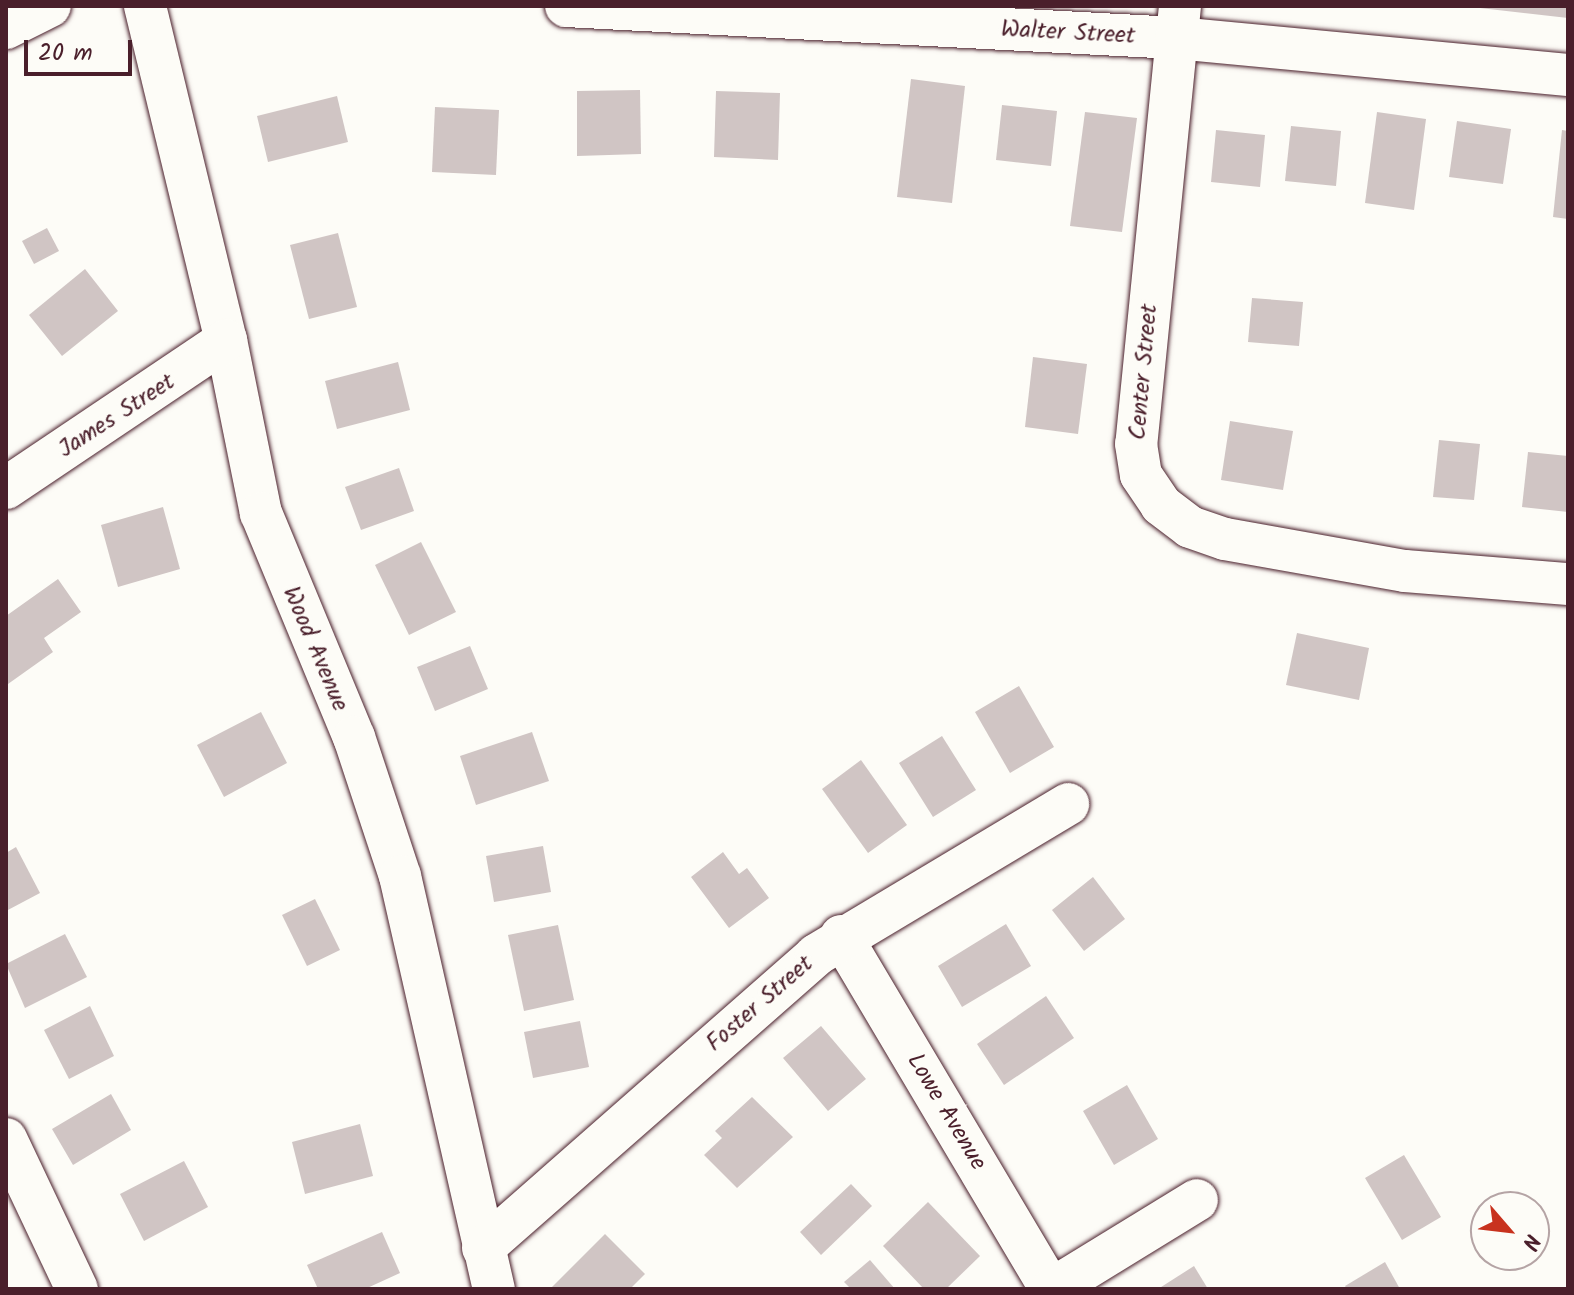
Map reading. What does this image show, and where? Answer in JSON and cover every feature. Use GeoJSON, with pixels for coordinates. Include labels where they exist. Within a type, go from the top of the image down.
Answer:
{"type":"FeatureCollection","features":[{"type":"Feature","properties":{"kind":"street"},"geometry":{"type":"LineString","coordinates":[[6,28],[50,6]]}},
{"type":"Feature","properties":{"kind":"street","name":"Wood Avenue"},"geometry":{"type":"LineString","coordinates":[[145,6],[226,340],[261,513],[354,737],[400,876],[494,1289]]}},
{"type":"Feature","properties":{"kind":"street","name":"Walter Street"},"geometry":{"type":"LineString","coordinates":[[566,6],[1178,22],[1568,75]]}},
{"type":"Feature","properties":{"kind":"street","name":"Center Street"},"geometry":{"type":"LineString","coordinates":[[1178,22],[1136,444],[1141,475],[1161,505],[1190,527],[1225,539],[1405,571],[1568,584]]}},
{"type":"Feature","properties":{"kind":"street","name":"James Street"},"geometry":{"type":"LineString","coordinates":[[6,488],[226,340]]}},
{"type":"Feature","properties":{"kind":"street","name":"Foster Street"},"geometry":{"type":"LineString","coordinates":[[483,1248],[841,936],[1068,804]]}},
{"type":"Feature","properties":{"kind":"street","name":"Lowe Avenue"},"geometry":{"type":"LineString","coordinates":[[841,936],[1052,1289]]}},
{"type":"Feature","properties":{"kind":"street"},"geometry":{"type":"LineString","coordinates":[[6,1139],[77,1289]]}},
{"type":"Feature","properties":{"kind":"street"},"geometry":{"type":"LineString","coordinates":[[1052,1289],[1197,1200]]}},
{"type":"Feature","properties":{"kind":"building"},"geometry":{"type":"Polygon","coordinates":[[[1568,6],[1568,18],[1480,8],[1568,6]]]}},
{"type":"Feature","properties":{"kind":"building"},"geometry":{"type":"Polygon","coordinates":[[[911,79],[965,86],[952,203],[897,197],[911,79]]]}},
{"type":"Feature","properties":{"kind":"building"},"geometry":{"type":"Polygon","coordinates":[[[640,90],[641,154],[577,156],[577,91],[640,90]]]}},
{"type":"Feature","properties":{"kind":"building"},"geometry":{"type":"Polygon","coordinates":[[[716,91],[780,93],[778,160],[714,157],[716,91]]]}},
{"type":"Feature","properties":{"kind":"building"},"geometry":{"type":"Polygon","coordinates":[[[337,96],[348,142],[268,162],[257,116],[337,96]]]}},
{"type":"Feature","properties":{"kind":"building"},"geometry":{"type":"Polygon","coordinates":[[[1002,105],[1057,111],[1051,166],[996,160],[1002,105]]]}},
{"type":"Feature","properties":{"kind":"building"},"geometry":{"type":"Polygon","coordinates":[[[435,107],[499,110],[496,175],[432,172],[435,107]]]}},
{"type":"Feature","properties":{"kind":"building"},"geometry":{"type":"Polygon","coordinates":[[[1085,112],[1137,118],[1122,232],[1070,226],[1085,112]]]}},
{"type":"Feature","properties":{"kind":"building"},"geometry":{"type":"Polygon","coordinates":[[[1377,112],[1426,119],[1414,210],[1365,203],[1377,112]]]}},
{"type":"Feature","properties":{"kind":"building"},"geometry":{"type":"Polygon","coordinates":[[[1457,121],[1511,129],[1503,184],[1449,177],[1457,121]]]}},
{"type":"Feature","properties":{"kind":"building"},"geometry":{"type":"Polygon","coordinates":[[[1291,126],[1341,131],[1336,186],[1285,181],[1291,126]]]}},
{"type":"Feature","properties":{"kind":"building"},"geometry":{"type":"Polygon","coordinates":[[[1216,130],[1265,135],[1260,187],[1211,182],[1216,130]]]}},
{"type":"Feature","properties":{"kind":"building"},"geometry":{"type":"Polygon","coordinates":[[[1562,130],[1568,131],[1568,219],[1553,217],[1562,130]]]}},
{"type":"Feature","properties":{"kind":"building"},"geometry":{"type":"Polygon","coordinates":[[[47,228],[59,251],[34,264],[22,241],[47,228]]]}},
{"type":"Feature","properties":{"kind":"building"},"geometry":{"type":"Polygon","coordinates":[[[338,233],[357,307],[309,319],[290,245],[338,233]]]}},
{"type":"Feature","properties":{"kind":"building"},"geometry":{"type":"Polygon","coordinates":[[[85,269],[118,311],[62,356],[29,315],[85,269]]]}},
{"type":"Feature","properties":{"kind":"building"},"geometry":{"type":"Polygon","coordinates":[[[1252,298],[1303,302],[1299,346],[1248,342],[1252,298]]]}},
{"type":"Feature","properties":{"kind":"building"},"geometry":{"type":"Polygon","coordinates":[[[1033,357],[1087,364],[1078,434],[1025,427],[1033,357]]]}},
{"type":"Feature","properties":{"kind":"building"},"geometry":{"type":"Polygon","coordinates":[[[398,362],[410,410],[337,429],[325,381],[398,362]]]}},
{"type":"Feature","properties":{"kind":"building"},"geometry":{"type":"Polygon","coordinates":[[[1230,421],[1293,431],[1283,490],[1221,480],[1230,421]]]}},
{"type":"Feature","properties":{"kind":"building"},"geometry":{"type":"Polygon","coordinates":[[[1439,440],[1480,444],[1474,500],[1433,497],[1439,440]]]}},
{"type":"Feature","properties":{"kind":"building"},"geometry":{"type":"Polygon","coordinates":[[[1528,452],[1568,456],[1568,512],[1522,507],[1528,452]]]}},
{"type":"Feature","properties":{"kind":"building"},"geometry":{"type":"Polygon","coordinates":[[[399,468],[414,511],[361,530],[345,487],[399,468]]]}},
{"type":"Feature","properties":{"kind":"building"},"geometry":{"type":"Polygon","coordinates":[[[163,507],[180,569],[118,587],[101,525],[163,507]]]}},
{"type":"Feature","properties":{"kind":"building"},"geometry":{"type":"Polygon","coordinates":[[[421,542],[456,612],[409,635],[375,565],[421,542]]]}},
{"type":"Feature","properties":{"kind":"building"},"geometry":{"type":"Polygon","coordinates":[[[58,579],[81,612],[44,638],[53,652],[8,684],[6,616],[58,579]]]}},
{"type":"Feature","properties":{"kind":"building"},"geometry":{"type":"Polygon","coordinates":[[[1297,633],[1369,648],[1359,700],[1286,685],[1297,633]]]}},
{"type":"Feature","properties":{"kind":"building"},"geometry":{"type":"Polygon","coordinates":[[[470,646],[488,689],[435,711],[417,667],[470,646]]]}},
{"type":"Feature","properties":{"kind":"building"},"geometry":{"type":"Polygon","coordinates":[[[1019,686],[1054,747],[1010,773],[975,712],[1019,686]]]}},
{"type":"Feature","properties":{"kind":"building"},"geometry":{"type":"Polygon","coordinates":[[[261,712],[287,763],[224,797],[197,745],[261,712]]]}},
{"type":"Feature","properties":{"kind":"building"},"geometry":{"type":"Polygon","coordinates":[[[532,732],[549,781],[476,805],[460,756],[532,732]]]}},
{"type":"Feature","properties":{"kind":"building"},"geometry":{"type":"Polygon","coordinates":[[[942,736],[976,790],[933,817],[899,763],[942,736]]]}},
{"type":"Feature","properties":{"kind":"building"},"geometry":{"type":"Polygon","coordinates":[[[861,760],[907,825],[868,853],[822,789],[861,760]]]}},
{"type":"Feature","properties":{"kind":"building"},"geometry":{"type":"Polygon","coordinates":[[[543,846],[551,892],[494,902],[486,856],[543,846]]]}},
{"type":"Feature","properties":{"kind":"building"},"geometry":{"type":"Polygon","coordinates":[[[16,847],[40,893],[6,911],[6,853],[16,847]]]}},
{"type":"Feature","properties":{"kind":"building"},"geometry":{"type":"Polygon","coordinates":[[[723,852],[739,874],[747,868],[769,898],[729,928],[691,877],[723,852]]]}},
{"type":"Feature","properties":{"kind":"building"},"geometry":{"type":"Polygon","coordinates":[[[1093,877],[1125,919],[1084,951],[1052,910],[1093,877]]]}},
{"type":"Feature","properties":{"kind":"building"},"geometry":{"type":"Polygon","coordinates":[[[315,899],[340,950],[307,966],[282,915],[315,899]]]}},
{"type":"Feature","properties":{"kind":"building"},"geometry":{"type":"Polygon","coordinates":[[[1006,924],[1031,966],[962,1007],[938,966],[1006,924]]]}},
{"type":"Feature","properties":{"kind":"building"},"geometry":{"type":"Polygon","coordinates":[[[558,925],[574,1000],[524,1011],[508,935],[558,925]]]}},
{"type":"Feature","properties":{"kind":"building"},"geometry":{"type":"Polygon","coordinates":[[[65,934],[87,977],[25,1008],[6,964],[65,934]]]}},
{"type":"Feature","properties":{"kind":"building"},"geometry":{"type":"Polygon","coordinates":[[[1046,996],[1074,1038],[1004,1085],[977,1044],[1046,996]]]}},
{"type":"Feature","properties":{"kind":"building"},"geometry":{"type":"Polygon","coordinates":[[[90,1006],[114,1056],[69,1079],[44,1030],[90,1006]]]}},
{"type":"Feature","properties":{"kind":"building"},"geometry":{"type":"Polygon","coordinates":[[[580,1021],[589,1067],[533,1078],[524,1032],[580,1021]]]}},
{"type":"Feature","properties":{"kind":"building"},"geometry":{"type":"Polygon","coordinates":[[[821,1026],[866,1079],[828,1111],[783,1058],[821,1026]]]}},
{"type":"Feature","properties":{"kind":"building"},"geometry":{"type":"Polygon","coordinates":[[[1127,1085],[1158,1139],[1114,1165],[1083,1111],[1127,1085]]]}},
{"type":"Feature","properties":{"kind":"building"},"geometry":{"type":"Polygon","coordinates":[[[111,1094],[131,1130],[73,1165],[52,1129],[111,1094]]]}},
{"type":"Feature","properties":{"kind":"building"},"geometry":{"type":"Polygon","coordinates":[[[752,1097],[793,1137],[737,1188],[704,1155],[722,1138],[715,1131],[752,1097]]]}},
{"type":"Feature","properties":{"kind":"building"},"geometry":{"type":"Polygon","coordinates":[[[360,1124],[373,1176],[305,1194],[292,1142],[360,1124]]]}},
{"type":"Feature","properties":{"kind":"building"},"geometry":{"type":"Polygon","coordinates":[[[1404,1155],[1441,1217],[1402,1240],[1365,1178],[1404,1155]]]}},
{"type":"Feature","properties":{"kind":"building"},"geometry":{"type":"Polygon","coordinates":[[[184,1161],[208,1207],[144,1241],[120,1194],[184,1161]]]}},
{"type":"Feature","properties":{"kind":"building"},"geometry":{"type":"Polygon","coordinates":[[[851,1184],[872,1206],[821,1255],[800,1232],[851,1184]]]}},
{"type":"Feature","properties":{"kind":"building"},"geometry":{"type":"Polygon","coordinates":[[[928,1202],[980,1256],[946,1289],[924,1289],[883,1246],[928,1202]]]}},
{"type":"Feature","properties":{"kind":"building"},"geometry":{"type":"Polygon","coordinates":[[[382,1232],[400,1273],[365,1289],[318,1289],[307,1265],[382,1232]]]}},
{"type":"Feature","properties":{"kind":"building"},"geometry":{"type":"Polygon","coordinates":[[[605,1234],[645,1274],[630,1289],[550,1289],[605,1234]]]}},
{"type":"Feature","properties":{"kind":"building"},"geometry":{"type":"Polygon","coordinates":[[[870,1260],[895,1289],[851,1289],[844,1282],[870,1260]]]}},
{"type":"Feature","properties":{"kind":"building"},"geometry":{"type":"Polygon","coordinates":[[[1385,1262],[1400,1289],[1347,1289],[1345,1286],[1385,1262]]]}},
{"type":"Feature","properties":{"kind":"building"},"geometry":{"type":"Polygon","coordinates":[[[1194,1266],[1208,1289],[1158,1289],[1194,1266]]]}}]}
